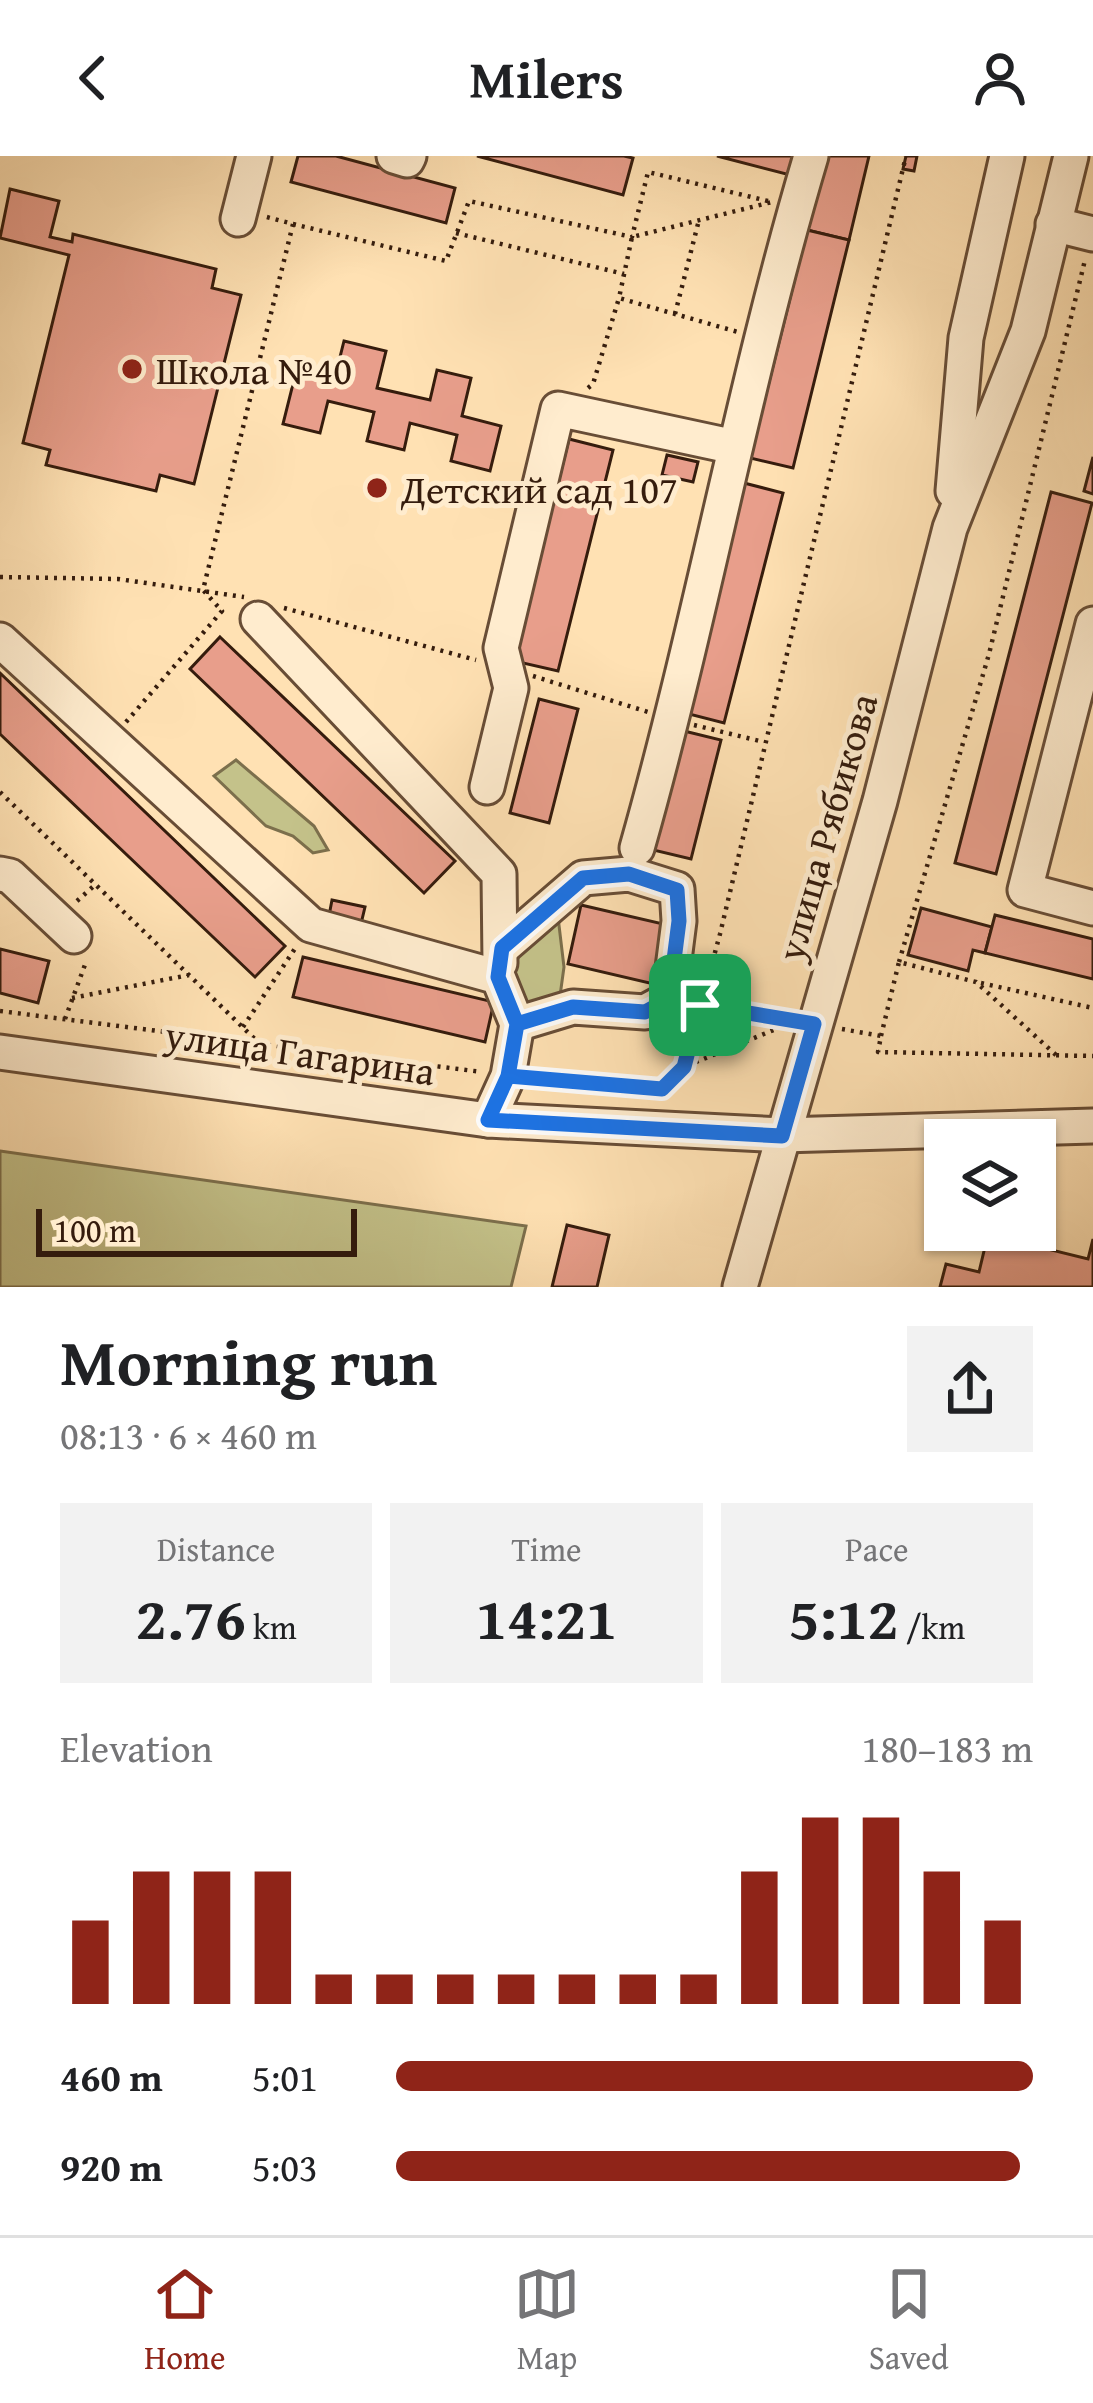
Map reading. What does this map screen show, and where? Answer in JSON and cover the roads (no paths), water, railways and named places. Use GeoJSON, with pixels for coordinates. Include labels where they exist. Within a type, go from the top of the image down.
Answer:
{"type":"FeatureCollection","features":[{"type":"Feature","properties":{"kind":"street"},"geometry":{"type":"LineString","coordinates":[[239,214],[254,156]]}},
{"type":"Feature","properties":{"kind":"street"},"geometry":{"type":"LineString","coordinates":[[394,156],[407,160],[409,156]]}},
{"type":"Feature","properties":{"kind":"street"},"geometry":{"type":"LineString","coordinates":[[637,848],[673,720],[735,447],[811,156]]}},
{"type":"Feature","properties":{"kind":"street","name":"улица Рябикова"},"geometry":{"type":"LineString","coordinates":[[950,528],[966,338],[1007,156]]}},
{"type":"Feature","properties":{"kind":"street","name":"улица Рябикова"},"geometry":{"type":"LineString","coordinates":[[740,1287],[880,801],[950,528],[1028,331],[1071,156]]}},
{"type":"Feature","properties":{"kind":"street"},"geometry":{"type":"LineString","coordinates":[[1054,224],[1092,234]]}},
{"type":"Feature","properties":{"kind":"street"},"geometry":{"type":"LineString","coordinates":[[974,308],[993,329],[1028,331]]}},
{"type":"Feature","properties":{"kind":"street"},"geometry":{"type":"LineString","coordinates":[[487,787],[511,688],[501,648],[558,410],[735,447]]}},
{"type":"Feature","properties":{"kind":"street"},"geometry":{"type":"LineString","coordinates":[[258,607],[500,874],[500,963],[517,1024],[508,1076],[488,1120]]}},
{"type":"Feature","properties":{"kind":"street"},"geometry":{"type":"LineString","coordinates":[[1093,624],[1025,890],[1093,908]]}},
{"type":"Feature","properties":{"kind":"street"},"geometry":{"type":"LineString","coordinates":[[0,640],[311,925],[500,963]]}},
{"type":"Feature","properties":{"kind":"street"},"geometry":{"type":"LineString","coordinates":[[0,874],[10,876],[74,936]]}},
{"type":"Feature","properties":{"kind":"street"},"geometry":{"type":"LineString","coordinates":[[500,963],[583,878],[629,874],[677,890],[679,921],[669,999],[645,1012],[573,1007],[517,1024]]}},
{"type":"Feature","properties":{"kind":"street","name":"улица Гагарина"},"geometry":{"type":"LineString","coordinates":[[0,1052],[488,1120],[782,1136],[1093,1126]]}},
{"type":"Feature","properties":{"kind":"place","name":"Школа №40"},"geometry":{"type":"Point","coordinates":[132,369]}},
{"type":"Feature","properties":{"kind":"place","name":"Детский сад 107"},"geometry":{"type":"Point","coordinates":[377,488]}}]}
